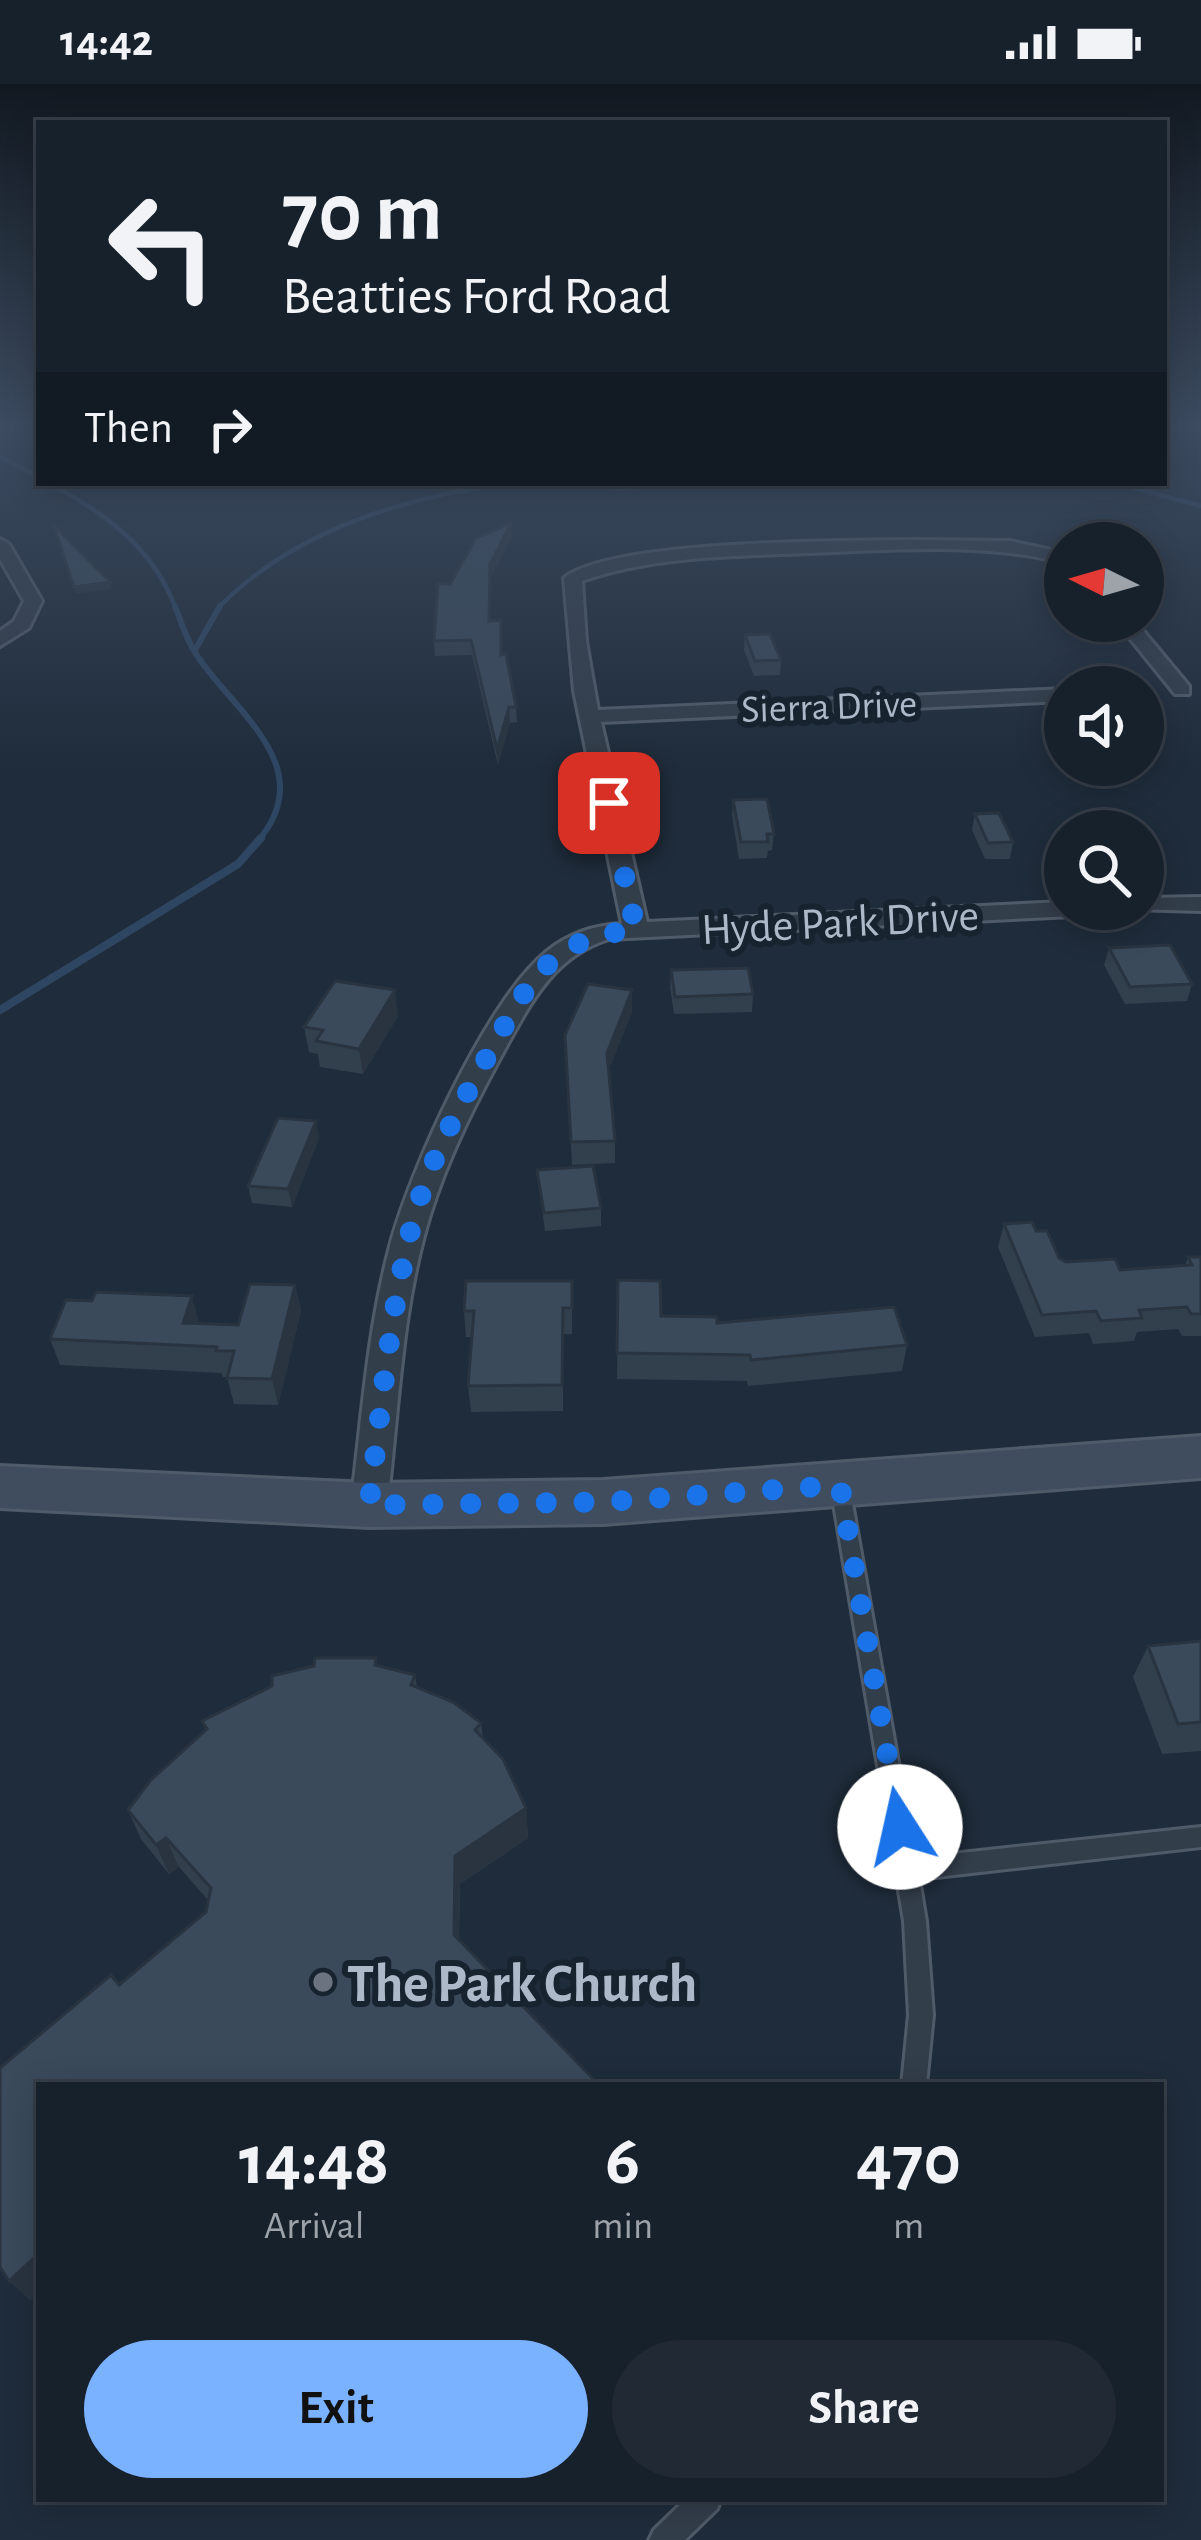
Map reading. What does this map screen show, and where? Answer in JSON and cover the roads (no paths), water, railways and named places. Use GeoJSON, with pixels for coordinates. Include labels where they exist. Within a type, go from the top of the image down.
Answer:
{"type":"FeatureCollection","features":[{"type":"Feature","properties":{"kind":"main road"},"geometry":{"type":"LineString","coordinates":[[0,1487],[369,1505],[603,1502],[1201,1457]]}},
{"type":"Feature","properties":{"kind":"street"},"geometry":{"type":"LineString","coordinates":[[0,544],[33,601],[22,623],[0,640]]}},
{"type":"Feature","properties":{"kind":"street"},"geometry":{"type":"LineString","coordinates":[[636,930],[571,602],[570,586],[581,572],[670,557],[923,546],[1010,547],[1044,553]]}},
{"type":"Feature","properties":{"kind":"street"},"geometry":{"type":"LineString","coordinates":[[1143,642],[1182,689]]}},
{"type":"Feature","properties":{"kind":"street","name":"Sierra Drive"},"geometry":{"type":"LineString","coordinates":[[592,716],[1044,695]]}},
{"type":"Feature","properties":{"kind":"street"},"geometry":{"type":"LineString","coordinates":[[1164,905],[1201,904]]}},
{"type":"Feature","properties":{"kind":"street","name":"Hyde Park Drive"},"geometry":{"type":"LineString","coordinates":[[369,1505],[395,1307],[412,1222],[459,1106],[521,995],[549,961],[580,940],[636,930],[1044,910]]}},
{"type":"Feature","properties":{"kind":"lane"},"geometry":{"type":"LineString","coordinates":[[840,1485],[907,1870],[921,2015],[914,2082]]}},
{"type":"Feature","properties":{"kind":"lane"},"geometry":{"type":"LineString","coordinates":[[907,1870],[1201,1838]]}},
{"type":"Feature","properties":{"kind":"lane"},"geometry":{"type":"LineString","coordinates":[[664,2540],[704,2502]]}},
{"type":"Feature","properties":{"kind":"waterway"},"geometry":{"type":"LineString","coordinates":[[128,538],[154,567],[176,609]]}},
{"type":"Feature","properties":{"kind":"waterway"},"geometry":{"type":"LineString","coordinates":[[220,607],[280,558],[317,538]]}},
{"type":"Feature","properties":{"kind":"waterway"},"geometry":{"type":"LineString","coordinates":[[175,606],[194,651],[266,743],[276,765],[280,789],[275,814],[258,841]]}},
{"type":"Feature","properties":{"kind":"waterway"},"geometry":{"type":"LineString","coordinates":[[195,650],[220,607]]}},
{"type":"Feature","properties":{"kind":"waterway"},"geometry":{"type":"LineString","coordinates":[[0,1010],[238,864],[261,838]]}},
{"type":"Feature","properties":{"kind":"place","name":"The Park Church"},"geometry":{"type":"Point","coordinates":[323,1982]}}]}
